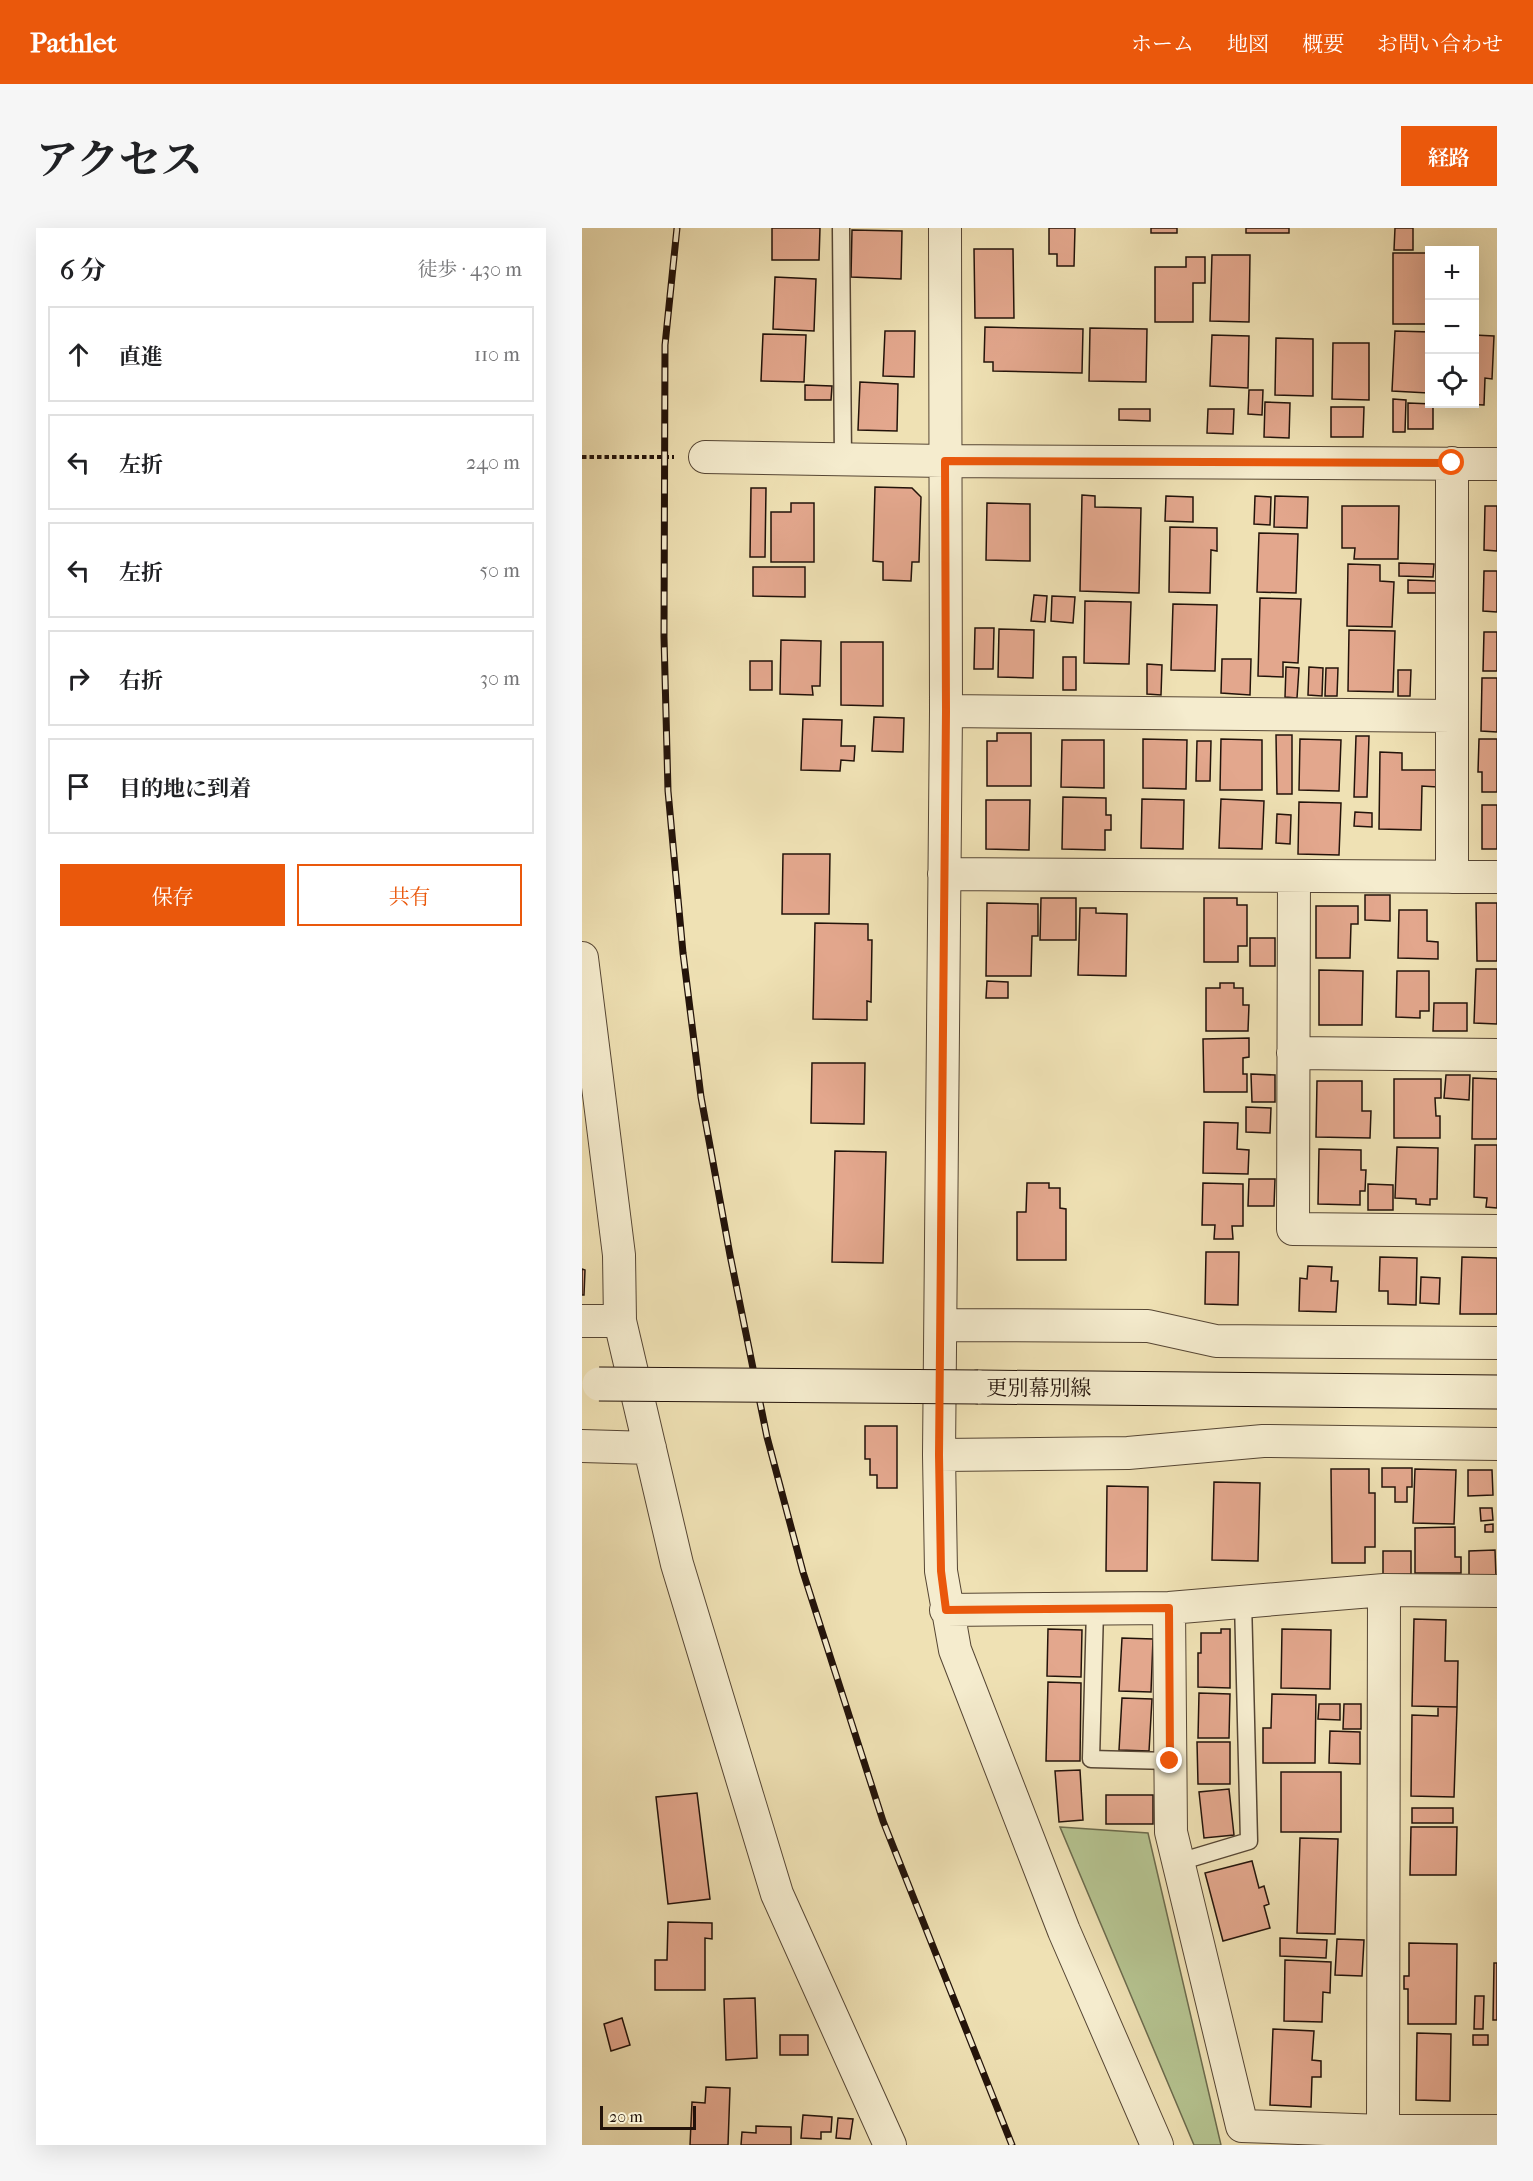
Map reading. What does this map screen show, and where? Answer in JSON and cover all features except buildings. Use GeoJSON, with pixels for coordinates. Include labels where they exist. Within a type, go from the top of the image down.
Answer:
{"type":"FeatureCollection","features":[{"type":"Feature","properties":{"kind":"main road","name":"更別幕別線"},"geometry":{"type":"LineString","coordinates":[[590,1384],[1497,1392]]}},
{"type":"Feature","properties":{"kind":"street"},"geometry":{"type":"LineString","coordinates":[[945,228],[946,711],[939,1455],[941,1571],[946,1610],[955,1650],[1060,1920],[1156,2145]]}},
{"type":"Feature","properties":{"kind":"street"},"geometry":{"type":"LineString","coordinates":[[705,457],[945,461],[1497,464]]}},
{"type":"Feature","properties":{"kind":"street"},"geometry":{"type":"LineString","coordinates":[[1452,463],[1452,877]]}},
{"type":"Feature","properties":{"kind":"street"},"geometry":{"type":"LineString","coordinates":[[946,711],[1451,716]]}},
{"type":"Feature","properties":{"kind":"street"},"geometry":{"type":"LineString","coordinates":[[944,874],[1497,876]]}},
{"type":"Feature","properties":{"kind":"street"},"geometry":{"type":"LineString","coordinates":[[1294,876],[1293,1229],[1497,1231]]}},
{"type":"Feature","properties":{"kind":"street"},"geometry":{"type":"LineString","coordinates":[[582,958],[619,1255],[620,1321],[678,1564],[777,1894],[890,2145]]}},
{"type":"Feature","properties":{"kind":"street"},"geometry":{"type":"LineString","coordinates":[[1293,1053],[1497,1055]]}},
{"type":"Feature","properties":{"kind":"street"},"geometry":{"type":"LineString","coordinates":[[582,1321],[620,1321]]}},
{"type":"Feature","properties":{"kind":"street"},"geometry":{"type":"LineString","coordinates":[[941,1325],[1148,1326],[1216,1341],[1497,1343]]}},
{"type":"Feature","properties":{"kind":"street"},"geometry":{"type":"LineString","coordinates":[[939,1455],[1128,1453],[1263,1441],[1497,1444]]}},
{"type":"Feature","properties":{"kind":"street"},"geometry":{"type":"LineString","coordinates":[[582,1446],[650,1448]]}},
{"type":"Feature","properties":{"kind":"street"},"geometry":{"type":"LineString","coordinates":[[946,1610],[1169,1608],[1384,1590],[1497,1590]]}},
{"type":"Feature","properties":{"kind":"street"},"geometry":{"type":"LineString","coordinates":[[1383,2131],[1384,1590]]}},
{"type":"Feature","properties":{"kind":"street"},"geometry":{"type":"LineString","coordinates":[[1169,1608],[1171,1832],[1242,2126],[1383,2131],[1497,2131]]}},
{"type":"Feature","properties":{"kind":"lane"},"geometry":{"type":"LineString","coordinates":[[842,228],[843,459]]}},
{"type":"Feature","properties":{"kind":"lane"},"geometry":{"type":"LineString","coordinates":[[1179,1862],[1249,1841],[1243,1601]]}},
{"type":"Feature","properties":{"kind":"lane"},"geometry":{"type":"LineString","coordinates":[[1095,1609],[1091,1759],[1170,1761]]}},
{"type":"Feature","properties":{"kind":"path"},"geometry":{"type":"LineString","coordinates":[[582,457],[705,457]]}},
{"type":"Feature","properties":{"kind":"green space"},"geometry":{"type":"Polygon","coordinates":[[[1060,1827],[1148,1833],[1221,2145],[1194,2145],[1060,1827]]]}},
{"type":"Feature","properties":{"kind":"railway"},"geometry":{"type":"LineString","coordinates":[[677,228],[665,345],[664,637],[668,791],[683,953],[701,1097],[767,1437],[803,1572],[883,1821],[1012,2145]]}},
{"type":"Feature","properties":{"kind":"route"},"geometry":{"type":"LineString","coordinates":[[1170,1761],[1169,1608],[946,1610],[941,1571],[939,1455],[946,711],[945,461],[1452,463]]}}]}
